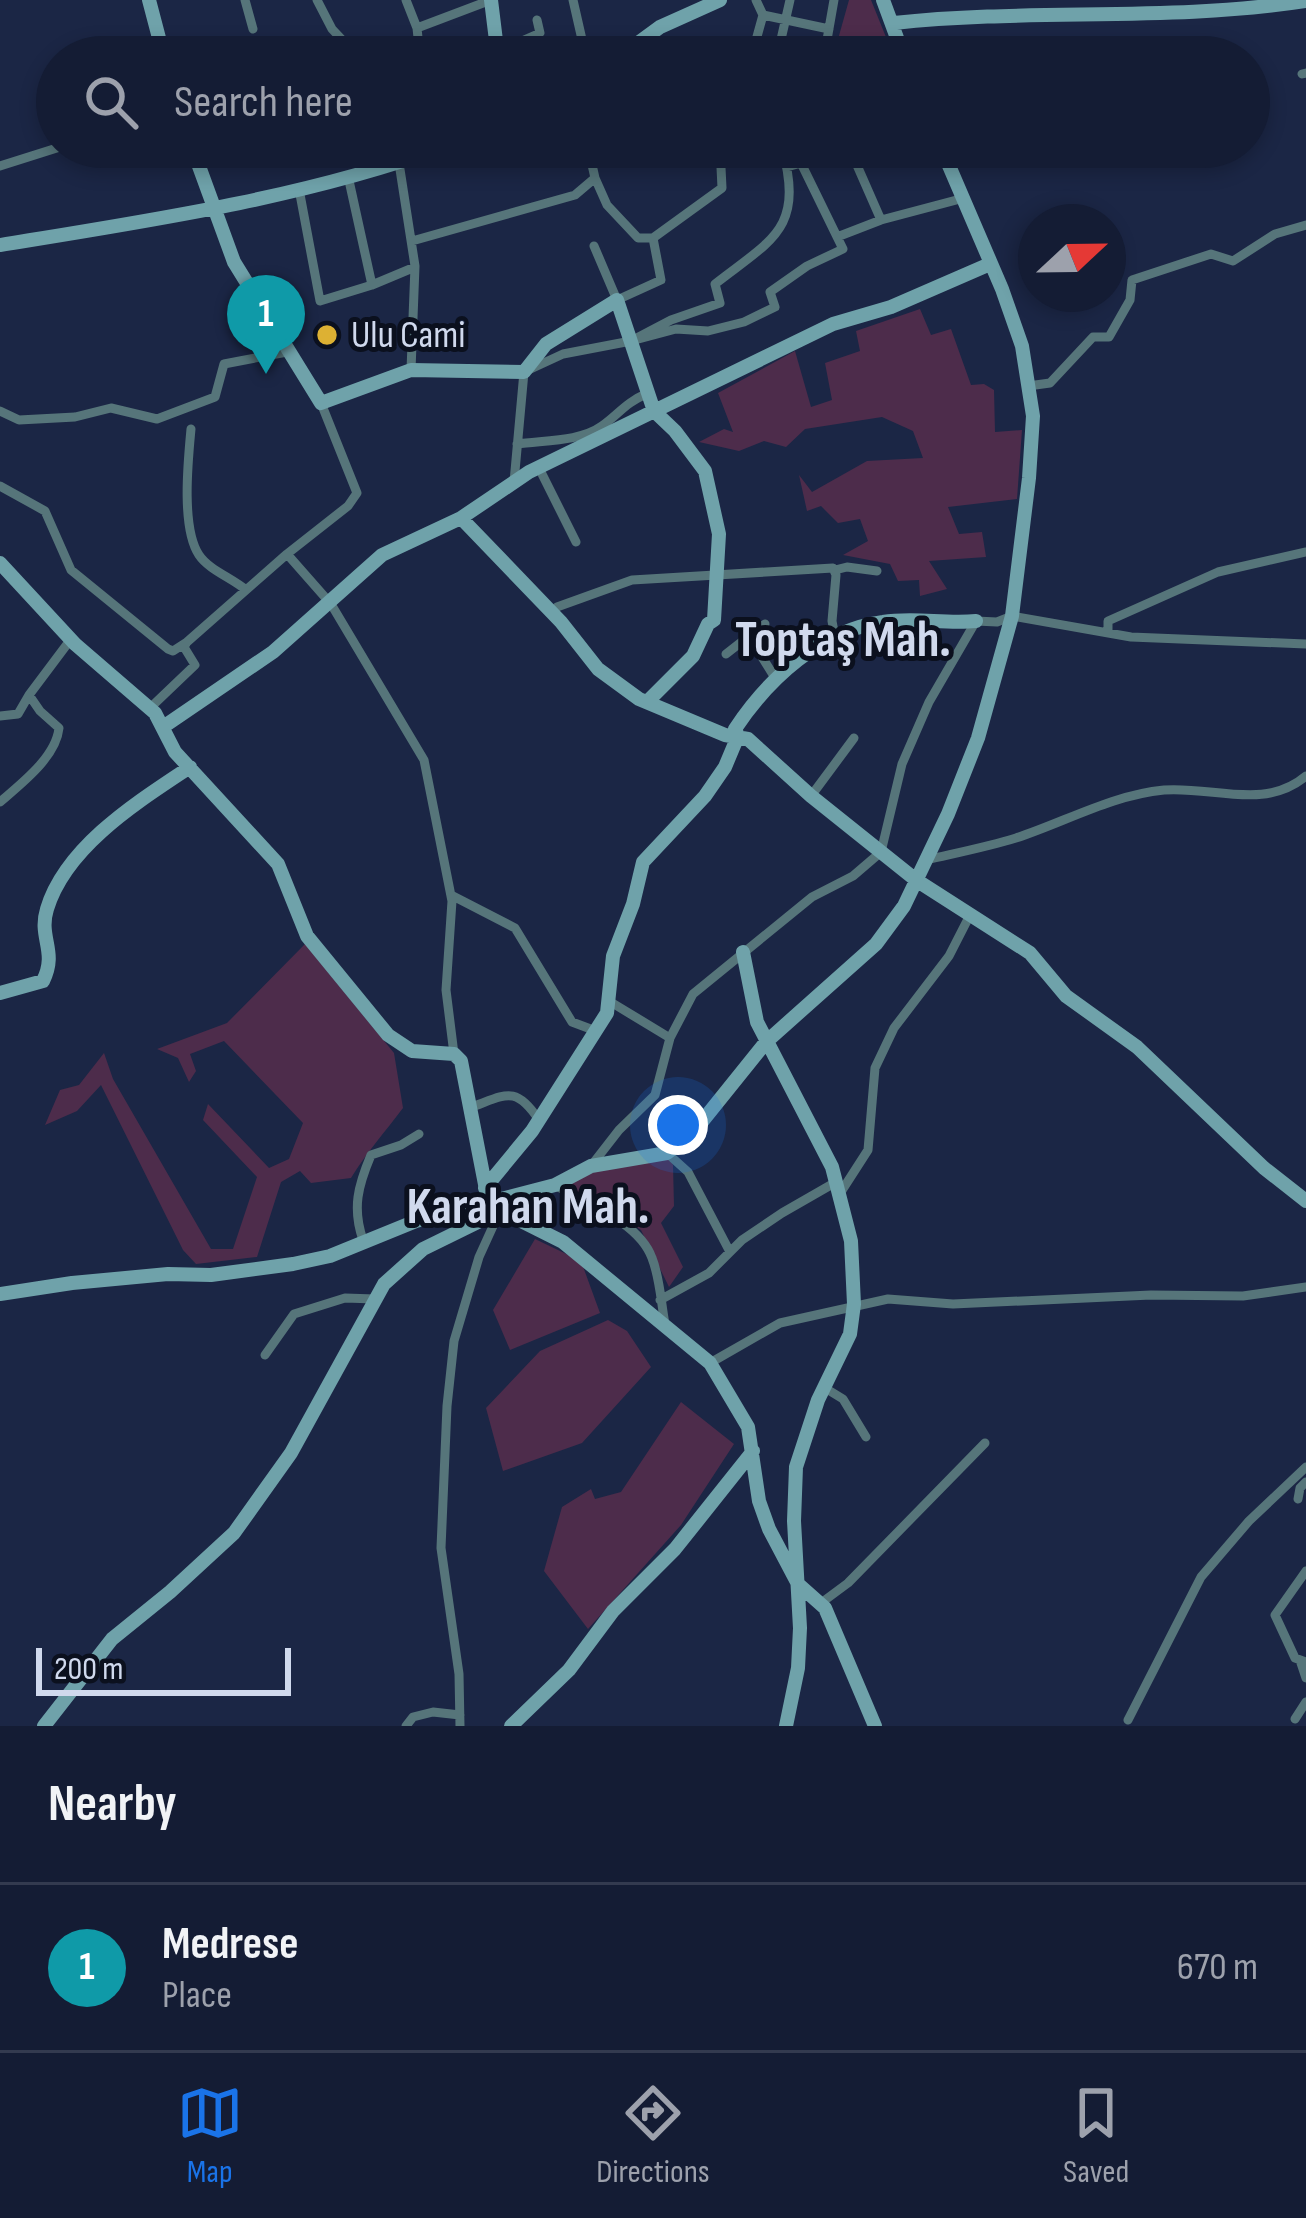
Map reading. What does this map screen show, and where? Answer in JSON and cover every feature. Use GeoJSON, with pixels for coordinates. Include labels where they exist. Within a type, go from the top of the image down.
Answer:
{"type":"FeatureCollection","features":[{"type":"Feature","properties":{"kind":"street"},"geometry":{"type":"LineString","coordinates":[[148,0],[158,36]]}},
{"type":"Feature","properties":{"kind":"street"},"geometry":{"type":"LineString","coordinates":[[245,0],[254,29]]}},
{"type":"Feature","properties":{"kind":"street"},"geometry":{"type":"LineString","coordinates":[[317,0],[338,36]]}},
{"type":"Feature","properties":{"kind":"street"},"geometry":{"type":"LineString","coordinates":[[406,0],[417,36]]}},
{"type":"Feature","properties":{"kind":"street"},"geometry":{"type":"LineString","coordinates":[[417,28],[491,0],[496,36]]}},
{"type":"Feature","properties":{"kind":"street"},"geometry":{"type":"LineString","coordinates":[[573,0],[581,36]]}},
{"type":"Feature","properties":{"kind":"street"},"geometry":{"type":"LineString","coordinates":[[648,36],[720,0]]}},
{"type":"Feature","properties":{"kind":"street"},"geometry":{"type":"LineString","coordinates":[[755,0],[763,15],[757,36]]}},
{"type":"Feature","properties":{"kind":"street"},"geometry":{"type":"LineString","coordinates":[[781,36],[790,0]]}},
{"type":"Feature","properties":{"kind":"street"},"geometry":{"type":"LineString","coordinates":[[828,36],[834,0]]}},
{"type":"Feature","properties":{"kind":"street"},"geometry":{"type":"LineString","coordinates":[[883,0],[898,36]]}},
{"type":"Feature","properties":{"kind":"street"},"geometry":{"type":"LineString","coordinates":[[894,23],[975,7],[1256,8],[1306,1]]}},
{"type":"Feature","properties":{"kind":"street"},"geometry":{"type":"LineString","coordinates":[[763,15],[829,29]]}},
{"type":"Feature","properties":{"kind":"street"},"geometry":{"type":"LineString","coordinates":[[534,36],[540,33],[537,20]]}},
{"type":"Feature","properties":{"kind":"street"},"geometry":{"type":"LineString","coordinates":[[0,166],[36,155]]}},
{"type":"Feature","properties":{"kind":"street"},"geometry":{"type":"LineString","coordinates":[[0,487],[44,511],[71,570],[173,652],[348,506],[357,493],[320,403],[234,262],[200,168]]}},
{"type":"Feature","properties":{"kind":"street"},"geometry":{"type":"LineString","coordinates":[[0,245],[214,207],[379,168]]}},
{"type":"Feature","properties":{"kind":"street"},"geometry":{"type":"LineString","coordinates":[[400,168],[415,267],[411,370]]}},
{"type":"Feature","properties":{"kind":"street"},"geometry":{"type":"LineString","coordinates":[[593,168],[607,206],[638,238],[652,238],[722,188],[721,168]]}},
{"type":"Feature","properties":{"kind":"street"},"geometry":{"type":"LineString","coordinates":[[632,341],[671,320],[720,303],[715,284],[774,240],[788,208],[792,184],[787,168]]}},
{"type":"Feature","properties":{"kind":"street"},"geometry":{"type":"LineString","coordinates":[[320,403],[411,370],[524,372],[563,354],[676,329],[708,332],[776,307],[770,292],[807,266],[843,249],[803,168]]}},
{"type":"Feature","properties":{"kind":"street"},"geometry":{"type":"LineString","coordinates":[[858,168],[881,220]]}},
{"type":"Feature","properties":{"kind":"street"},"geometry":{"type":"LineString","coordinates":[[0,1294],[72,1283],[211,1275],[293,1264],[330,1256],[416,1221],[494,1208],[591,1166],[667,1153],[692,1134],[766,1042],[875,944],[904,906],[977,738],[1012,616],[1029,478],[1033,416],[1022,346],[950,168]]}},
{"type":"Feature","properties":{"kind":"street"},"geometry":{"type":"LineString","coordinates":[[348,176],[372,285]]}},
{"type":"Feature","properties":{"kind":"street"},"geometry":{"type":"LineString","coordinates":[[412,241],[575,195],[596,178]]}},
{"type":"Feature","properties":{"kind":"street"},"geometry":{"type":"LineString","coordinates":[[299,187],[320,301],[415,267]]}},
{"type":"Feature","properties":{"kind":"street"},"geometry":{"type":"LineString","coordinates":[[837,237],[964,198]]}},
{"type":"Feature","properties":{"kind":"street"},"geometry":{"type":"LineString","coordinates":[[1028,386],[1050,383],[1093,338],[1109,338],[1130,300],[1132,280],[1211,254],[1233,261],[1275,233],[1306,224]]}},
{"type":"Feature","properties":{"kind":"street"},"geometry":{"type":"LineString","coordinates":[[514,482],[524,372],[546,344],[617,300],[661,280],[652,238]]}},
{"type":"Feature","properties":{"kind":"street"},"geometry":{"type":"LineString","coordinates":[[594,246],[654,411],[705,471],[719,534],[714,620],[693,656],[647,702]]}},
{"type":"Feature","properties":{"kind":"street"},"geometry":{"type":"LineString","coordinates":[[163,727],[273,652],[382,555],[461,518],[538,467],[833,324],[891,307],[990,264]]}},
{"type":"Feature","properties":{"kind":"street"},"geometry":{"type":"LineString","coordinates":[[0,411],[19,420],[75,417],[111,408],[158,419],[215,397],[224,364],[287,352]]}},
{"type":"Feature","properties":{"kind":"street"},"geometry":{"type":"LineString","coordinates":[[518,444],[585,434],[602,426],[625,403],[648,393]]}},
{"type":"Feature","properties":{"kind":"street"},"geometry":{"type":"LineString","coordinates":[[191,429],[188,495],[196,551],[208,566],[246,590]]}},
{"type":"Feature","properties":{"kind":"street"},"geometry":{"type":"LineString","coordinates":[[538,467],[576,542]]}},
{"type":"Feature","properties":{"kind":"street"},"geometry":{"type":"LineString","coordinates":[[461,518],[553,614],[598,669],[647,702],[724,735],[748,739],[916,880],[1030,953],[1066,996],[1137,1047],[1264,1168],[1306,1201]]}},
{"type":"Feature","properties":{"kind":"street"},"geometry":{"type":"LineString","coordinates":[[1108,633],[1108,620],[1218,572],[1306,552]]}},
{"type":"Feature","properties":{"kind":"street"},"geometry":{"type":"LineString","coordinates":[[287,554],[331,604],[424,760],[451,895],[446,990],[454,1054],[461,1061],[485,1188],[494,1208],[454,1341],[447,1406],[441,1547],[459,1674],[460,1720],[433,1712],[413,1717],[406,1726]]}},
{"type":"Feature","properties":{"kind":"street"},"geometry":{"type":"LineString","coordinates":[[0,563],[70,640],[150,708],[176,752],[278,864],[308,936],[373,1018],[412,1051],[454,1054]]}},
{"type":"Feature","properties":{"kind":"street"},"geometry":{"type":"LineString","coordinates":[[553,614],[557,607],[632,580],[847,567],[878,571]]}},
{"type":"Feature","properties":{"kind":"street"},"geometry":{"type":"LineString","coordinates":[[835,570],[835,637]]}},
{"type":"Feature","properties":{"kind":"street"},"geometry":{"type":"LineString","coordinates":[[485,1188],[538,1120],[596,1031],[609,1001],[613,956],[643,862],[705,796],[725,767],[738,736],[735,729],[751,704],[814,647],[886,621],[997,622],[1012,616],[1108,633],[1306,644]]}},
{"type":"Feature","properties":{"kind":"street"},"geometry":{"type":"LineString","coordinates":[[591,1166],[655,1095],[670,1038],[693,994],[812,897],[853,876],[881,852],[902,764],[929,702],[976,621]]}},
{"type":"Feature","properties":{"kind":"street"},"geometry":{"type":"LineString","coordinates":[[726,654],[765,624]]}},
{"type":"Feature","properties":{"kind":"street"},"geometry":{"type":"LineString","coordinates":[[748,636],[777,682]]}},
{"type":"Feature","properties":{"kind":"street"},"geometry":{"type":"LineString","coordinates":[[0,716],[18,714],[70,640]]}},
{"type":"Feature","properties":{"kind":"street"},"geometry":{"type":"LineString","coordinates":[[150,708],[195,665],[184,647],[187,642]]}},
{"type":"Feature","properties":{"kind":"street"},"geometry":{"type":"LineString","coordinates":[[0,802],[44,759],[59,735],[29,694]]}},
{"type":"Feature","properties":{"kind":"street"},"geometry":{"type":"LineString","coordinates":[[811,796],[854,738]]}},
{"type":"Feature","properties":{"kind":"street"},"geometry":{"type":"LineString","coordinates":[[0,994],[43,981],[52,964],[45,913],[68,869],[106,824],[190,767]]}},
{"type":"Feature","properties":{"kind":"street"},"geometry":{"type":"LineString","coordinates":[[926,860],[1015,838],[1096,807],[1163,790],[1241,796],[1290,790],[1306,776]]}},
{"type":"Feature","properties":{"kind":"street"},"geometry":{"type":"LineString","coordinates":[[451,895],[514,928],[543,968],[572,1022],[596,1031]]}},
{"type":"Feature","properties":{"kind":"street"},"geometry":{"type":"LineString","coordinates":[[661,1300],[709,1273],[782,1213],[837,1189],[868,1150],[875,1068],[894,1028],[949,956],[970,915]]}},
{"type":"Feature","properties":{"kind":"street"},"geometry":{"type":"LineString","coordinates":[[743,952],[757,1022],[808,1116],[837,1189],[851,1241],[854,1304],[850,1334],[796,1467],[798,1668],[786,1726]]}},
{"type":"Feature","properties":{"kind":"street"},"geometry":{"type":"LineString","coordinates":[[609,1001],[670,1038]]}},
{"type":"Feature","properties":{"kind":"street"},"geometry":{"type":"LineString","coordinates":[[469,1108],[514,1094],[522,1097],[538,1120]]}},
{"type":"Feature","properties":{"kind":"street"},"geometry":{"type":"LineString","coordinates":[[363,1240],[355,1218],[371,1155],[419,1134]]}},
{"type":"Feature","properties":{"kind":"street"},"geometry":{"type":"LineString","coordinates":[[667,1153],[688,1172],[730,1252]]}},
{"type":"Feature","properties":{"kind":"street"},"geometry":{"type":"LineString","coordinates":[[555,1185],[589,1200],[638,1233],[652,1257],[665,1326]]}},
{"type":"Feature","properties":{"kind":"street"},"geometry":{"type":"LineString","coordinates":[[44,1726],[112,1640],[234,1533],[291,1453],[384,1284],[411,1258],[478,1222],[494,1208]]}},
{"type":"Feature","properties":{"kind":"street"},"geometry":{"type":"LineString","coordinates":[[494,1208],[563,1242],[710,1363],[748,1427],[759,1501],[798,1584],[821,1603],[875,1726]]}},
{"type":"Feature","properties":{"kind":"street"},"geometry":{"type":"LineString","coordinates":[[710,1363],[780,1323],[888,1299],[952,1304],[1243,1295],[1306,1287]]}},
{"type":"Feature","properties":{"kind":"street"},"geometry":{"type":"LineString","coordinates":[[265,1355],[294,1314],[345,1298],[375,1299]]}},
{"type":"Feature","properties":{"kind":"street"},"geometry":{"type":"LineString","coordinates":[[825,1388],[843,1399],[866,1437]]}},
{"type":"Feature","properties":{"kind":"street"},"geometry":{"type":"LineString","coordinates":[[821,1603],[848,1583],[985,1443]]}},
{"type":"Feature","properties":{"kind":"street"},"geometry":{"type":"LineString","coordinates":[[511,1726],[569,1670],[613,1612],[675,1549],[753,1451]]}},
{"type":"Feature","properties":{"kind":"street"},"geometry":{"type":"LineString","coordinates":[[1128,1720],[1201,1577],[1306,1467]]}},
{"type":"Feature","properties":{"kind":"street"},"geometry":{"type":"LineString","coordinates":[[1298,1499],[1306,1482]]}},
{"type":"Feature","properties":{"kind":"street"},"geometry":{"type":"LineString","coordinates":[[1306,1571],[1275,1616],[1303,1661],[1306,1678]]}},
{"type":"Feature","properties":{"kind":"street"},"geometry":{"type":"LineString","coordinates":[[1295,1719],[1306,1702]]}},
{"type":"Feature","properties":{"kind":"shaded area"},"geometry":{"type":"Polygon","coordinates":[[[849,0],[871,0],[886,36],[839,36],[849,0]]]}},
{"type":"Feature","properties":{"kind":"shaded area"},"geometry":{"type":"Polygon","coordinates":[[[920,309],[931,335],[951,329],[971,385],[984,384],[994,390],[995,432],[1022,430],[1017,499],[948,507],[959,534],[982,532],[986,557],[929,561],[947,589],[920,596],[919,580],[898,581],[890,564],[843,555],[868,541],[860,519],[838,523],[821,506],[807,511],[799,475],[812,492],[867,461],[923,458],[913,431],[882,417],[805,429],[786,447],[764,441],[739,451],[699,442],[724,429],[733,432],[718,393],[795,351],[811,407],[832,400],[825,363],[860,351],[856,331],[920,309]]]}},
{"type":"Feature","properties":{"kind":"shaded area"},"geometry":{"type":"Polygon","coordinates":[[[305,944],[394,1053],[403,1108],[351,1178],[311,1183],[300,1171],[281,1182],[257,1257],[196,1264],[183,1250],[101,1085],[77,1111],[45,1125],[60,1090],[79,1085],[104,1053],[113,1079],[211,1249],[233,1249],[257,1177],[203,1120],[208,1104],[269,1168],[289,1159],[303,1123],[224,1041],[190,1054],[196,1071],[189,1082],[178,1058],[157,1049],[227,1023],[305,944]]]}},
{"type":"Feature","properties":{"kind":"shaded area"},"geometry":{"type":"Polygon","coordinates":[[[667,1153],[673,1165],[674,1206],[661,1223],[683,1267],[669,1287],[641,1230],[591,1196],[559,1188],[591,1166],[667,1153]]]}},
{"type":"Feature","properties":{"kind":"shaded area"},"geometry":{"type":"Polygon","coordinates":[[[535,1239],[581,1261],[600,1313],[510,1350],[493,1310],[535,1239]]]}},
{"type":"Feature","properties":{"kind":"shaded area"},"geometry":{"type":"Polygon","coordinates":[[[608,1320],[627,1331],[651,1367],[582,1443],[503,1471],[486,1408],[540,1351],[608,1320]]]}},
{"type":"Feature","properties":{"kind":"shaded area"},"geometry":{"type":"Polygon","coordinates":[[[681,1402],[734,1444],[681,1525],[588,1629],[544,1571],[562,1507],[591,1489],[595,1499],[621,1492],[681,1402]]]}},
{"type":"Feature","properties":{"kind":"place","name":"Ulu Cami"},"geometry":{"type":"Point","coordinates":[327,335]}},
{"type":"Feature","properties":{"kind":"place","name":"Medrese"},"geometry":{"type":"Point","coordinates":[266,374]}},
{"type":"Feature","properties":{"kind":"district","name":"Toptaş Mah."},"geometry":{"type":"Point","coordinates":[843,640]}},
{"type":"Feature","properties":{"kind":"district","name":"Karahan Mah."},"geometry":{"type":"Point","coordinates":[528,1207]}}]}
